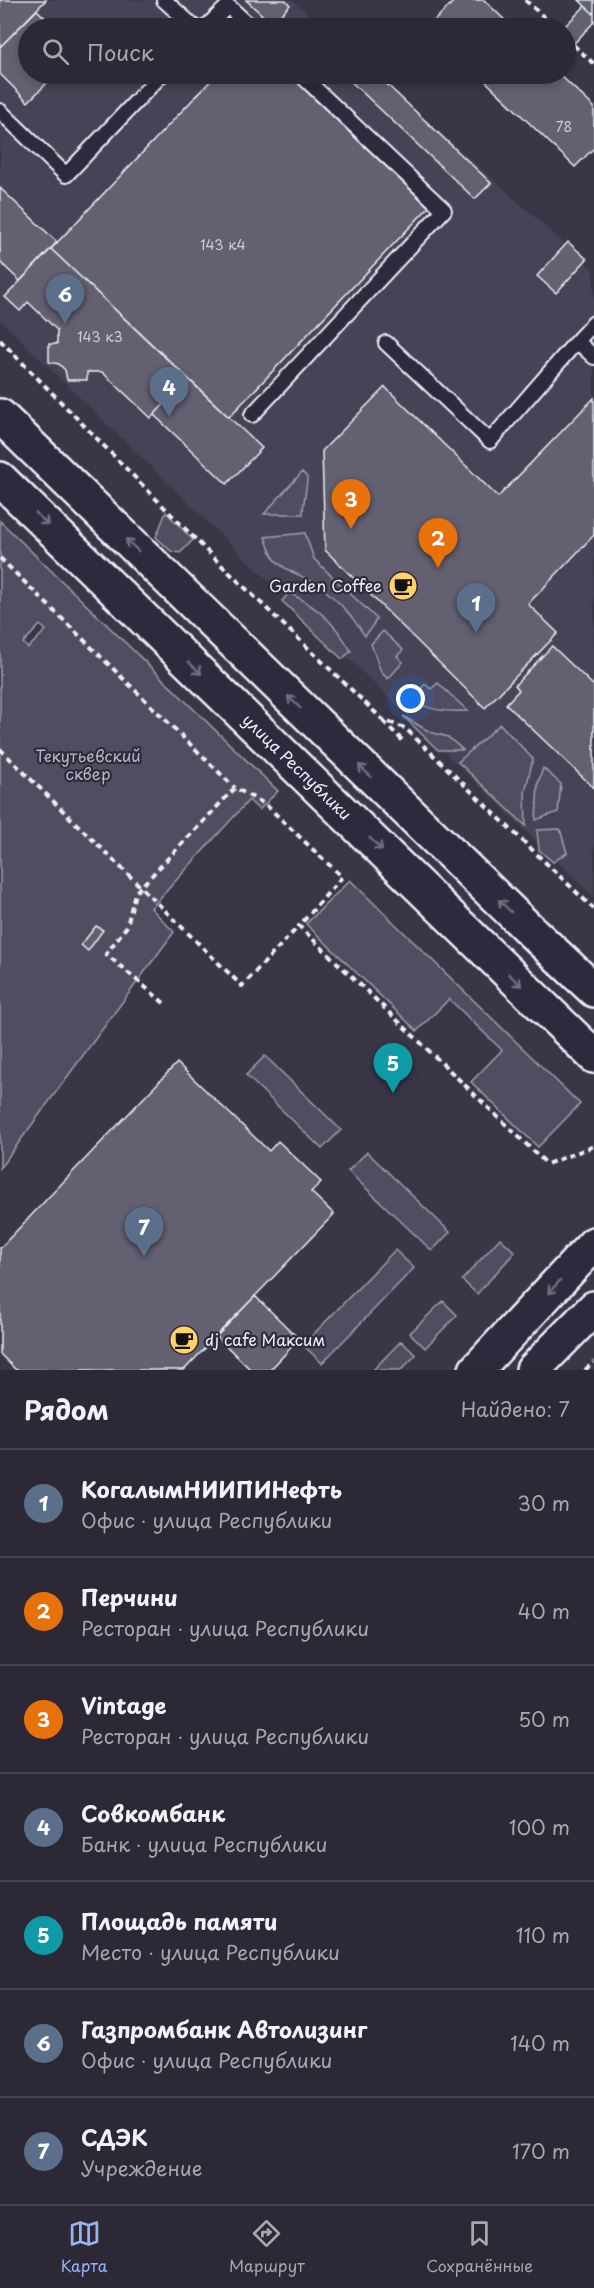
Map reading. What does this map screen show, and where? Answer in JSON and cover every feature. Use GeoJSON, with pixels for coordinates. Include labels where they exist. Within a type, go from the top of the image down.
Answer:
{"type":"FeatureCollection","features":[{"type":"Feature","properties":{"kind":"main road"},"geometry":{"type":"LineString","coordinates":[[0,416],[525,926],[594,990]]}},
{"type":"Feature","properties":{"kind":"main road","name":"улица Республики"},"geometry":{"type":"LineString","coordinates":[[0,479],[594,1056]]}},
{"type":"Feature","properties":{"kind":"main road"},"geometry":{"type":"LineString","coordinates":[[476,1370],[594,1245]]}},
{"type":"Feature","properties":{"kind":"main road"},"geometry":{"type":"LineString","coordinates":[[533,1370],[594,1308]]}},
{"type":"Feature","properties":{"kind":"lane"},"geometry":{"type":"LineString","coordinates":[[164,0],[184,18]]}},
{"type":"Feature","properties":{"kind":"lane"},"geometry":{"type":"LineString","coordinates":[[215,18],[228,6],[241,18]]}},
{"type":"Feature","properties":{"kind":"lane"},"geometry":{"type":"LineString","coordinates":[[0,111],[66,175],[152,84]]}},
{"type":"Feature","properties":{"kind":"lane"},"geometry":{"type":"LineString","coordinates":[[252,415],[444,210],[311,84]]}},
{"type":"Feature","properties":{"kind":"lane"},"geometry":{"type":"LineString","coordinates":[[386,343],[490,441],[594,323]]}},
{"type":"Feature","properties":{"kind":"lane"},"geometry":{"type":"LineString","coordinates":[[577,341],[594,357]]}},
{"type":"Feature","properties":{"kind":"path"},"geometry":{"type":"LineString","coordinates":[[525,0],[545,18]]}},
{"type":"Feature","properties":{"kind":"path"},"geometry":{"type":"LineString","coordinates":[[576,47],[594,64]]}},
{"type":"Feature","properties":{"kind":"path"},"geometry":{"type":"LineString","coordinates":[[0,340],[214,558],[402,740]]}},
{"type":"Feature","properties":{"kind":"path"},"geometry":{"type":"LineString","coordinates":[[0,558],[235,789],[265,804],[342,878],[242,986],[0,749]]}},
{"type":"Feature","properties":{"kind":"path"},"geometry":{"type":"LineString","coordinates":[[382,720],[405,728],[594,909]]}},
{"type":"Feature","properties":{"kind":"path"},"geometry":{"type":"LineString","coordinates":[[164,1003],[106,954],[127,926],[135,893],[235,789]]}},
{"type":"Feature","properties":{"kind":"path"},"geometry":{"type":"LineString","coordinates":[[299,926],[547,1164],[594,1147]]}},
{"type":"Feature","properties":{"kind":"path"},"geometry":{"type":"LineString","coordinates":[[585,1370],[594,1362]]}},
{"type":"Feature","properties":{"kind":"shaded area"},"geometry":{"type":"Polygon","coordinates":[[[0,0],[293,0],[313,18],[18,18],[18,84],[386,84],[594,270],[594,897],[0,320],[0,0]]]}},
{"type":"Feature","properties":{"kind":"green space"},"geometry":{"type":"Polygon","coordinates":[[[302,472],[307,477],[303,514],[264,514],[302,472]]]}},
{"type":"Feature","properties":{"kind":"green space"},"geometry":{"type":"Polygon","coordinates":[[[166,512],[193,540],[180,553],[171,551],[156,537],[166,512]]]}},
{"type":"Feature","properties":{"kind":"green space","name":"Текутьевский сквер"},"geometry":{"type":"Polygon","coordinates":[[[0,521],[278,791],[259,810],[249,800],[151,908],[174,932],[0,1168],[0,521]],[[40,625],[23,643],[28,648],[46,630],[40,625]]]}},
{"type":"Feature","properties":{"kind":"green space"},"geometry":{"type":"Polygon","coordinates":[[[305,533],[314,559],[377,619],[365,636],[332,596],[318,585],[278,563],[265,537],[305,533]]]}},
{"type":"Feature","properties":{"kind":"green space"},"geometry":{"type":"Polygon","coordinates":[[[289,593],[325,617],[339,632],[351,651],[342,659],[282,601],[289,593]]]}},
{"type":"Feature","properties":{"kind":"green space"},"geometry":{"type":"Polygon","coordinates":[[[383,631],[403,650],[397,656],[403,662],[388,679],[381,672],[371,644],[383,631]]]}},
{"type":"Feature","properties":{"kind":"green space"},"geometry":{"type":"Polygon","coordinates":[[[438,683],[468,711],[438,710],[412,699],[425,684],[431,689],[438,683]]]}},
{"type":"Feature","properties":{"kind":"green space"},"geometry":{"type":"Polygon","coordinates":[[[403,716],[430,732],[448,737],[463,750],[438,750],[403,716]]]}},
{"type":"Feature","properties":{"kind":"green space"},"geometry":{"type":"Polygon","coordinates":[[[500,724],[533,759],[525,792],[526,826],[458,762],[500,724]]]}},
{"type":"Feature","properties":{"kind":"green space"},"geometry":{"type":"Polygon","coordinates":[[[543,768],[561,784],[558,812],[536,820],[538,783],[543,768]]]}},
{"type":"Feature","properties":{"kind":"green space"},"geometry":{"type":"Polygon","coordinates":[[[560,829],[567,853],[553,862],[539,850],[537,830],[560,829]]]}},
{"type":"Feature","properties":{"kind":"green space"},"geometry":{"type":"Polygon","coordinates":[[[350,880],[580,1104],[538,1147],[471,1082],[502,1050],[449,999],[417,1031],[306,924],[350,880]]]}},
{"type":"Feature","properties":{"kind":"green space"},"geometry":{"type":"Polygon","coordinates":[[[265,1056],[341,1130],[322,1149],[246,1075],[265,1056]]]}},
{"type":"Feature","properties":{"kind":"green space"},"geometry":{"type":"Polygon","coordinates":[[[367,1152],[450,1232],[432,1251],[348,1171],[367,1152]]]}},
{"type":"Feature","properties":{"kind":"green space"},"geometry":{"type":"Polygon","coordinates":[[[500,1238],[515,1252],[477,1294],[462,1280],[500,1238]]]}},
{"type":"Feature","properties":{"kind":"green space"},"geometry":{"type":"Polygon","coordinates":[[[395,1250],[414,1268],[322,1363],[303,1345],[395,1250]]]}},
{"type":"Feature","properties":{"kind":"green space"},"geometry":{"type":"Polygon","coordinates":[[[443,1301],[457,1315],[425,1348],[410,1333],[443,1301]]]}},
{"type":"Feature","properties":{"kind":"green space"},"geometry":{"type":"Polygon","coordinates":[[[401,1341],[416,1355],[401,1370],[373,1370],[401,1341]]]}},
{"type":"Feature","properties":{"kind":"building"},"geometry":{"type":"Polygon","coordinates":[[[0,0],[46,0],[28,18],[18,18],[18,29],[0,47],[0,0]]]}},
{"type":"Feature","properties":{"kind":"building"},"geometry":{"type":"Polygon","coordinates":[[[246,0],[285,0],[290,5],[278,18],[266,18],[246,0]]]}},
{"type":"Feature","properties":{"kind":"building"},"geometry":{"type":"Polygon","coordinates":[[[455,0],[484,0],[503,18],[437,18],[455,0]]]}},
{"type":"Feature","properties":{"kind":"building"},"geometry":{"type":"Polygon","coordinates":[[[579,0],[594,0],[594,14],[585,6],[579,0]]]}},
{"type":"Feature","properties":{"kind":"building"},"geometry":{"type":"Polygon","coordinates":[[[585,6],[594,14],[594,22],[576,41],[576,18],[573,18],[585,6]]]}},
{"type":"Feature","properties":{"kind":"building"},"geometry":{"type":"Polygon","coordinates":[[[37,10],[45,18],[29,18],[37,10]]]}},
{"type":"Feature","properties":{"kind":"building"},"geometry":{"type":"Polygon","coordinates":[[[18,29],[18,84],[46,84],[28,102],[0,74],[0,47],[18,29]]]}},
{"type":"Feature","properties":{"kind":"building"},"geometry":{"type":"Polygon","coordinates":[[[208,84],[299,84],[429,207],[229,417],[51,249],[208,84]]]}},
{"type":"Feature","properties":{"kind":"building"},"geometry":{"type":"Polygon","coordinates":[[[354,84],[387,84],[491,183],[475,199],[354,84]]]}},
{"type":"Feature","properties":{"kind":"building"},"geometry":{"type":"Polygon","coordinates":[[[488,84],[570,84],[594,107],[594,148],[575,167],[488,84]]]}},
{"type":"Feature","properties":{"kind":"building"},"geometry":{"type":"Polygon","coordinates":[[[0,188],[57,242],[20,281],[0,262],[0,188]]]}},
{"type":"Feature","properties":{"kind":"building"},"geometry":{"type":"Polygon","coordinates":[[[568,242],[587,259],[556,293],[537,276],[568,242]]]}},
{"type":"Feature","properties":{"kind":"building"},"geometry":{"type":"Polygon","coordinates":[[[51,249],[188,379],[151,418],[102,372],[87,372],[87,380],[67,380],[65,370],[59,364],[49,362],[49,344],[57,344],[57,330],[28,302],[20,311],[5,297],[51,249]]]}},
{"type":"Feature","properties":{"kind":"building"},"geometry":{"type":"Polygon","coordinates":[[[188,379],[262,448],[227,484],[154,415],[188,379]]]}},
{"type":"Feature","properties":{"kind":"building"},"geometry":{"type":"Polygon","coordinates":[[[385,387],[498,497],[594,398],[594,535],[528,604],[558,633],[485,708],[325,550],[322,451],[385,387]]]}},
{"type":"Feature","properties":{"kind":"building"},"geometry":{"type":"Polygon","coordinates":[[[552,646],[594,686],[594,788],[506,704],[519,690],[515,685],[552,646]]]}},
{"type":"Feature","properties":{"kind":"building"},"geometry":{"type":"Polygon","coordinates":[[[96,926],[103,930],[88,951],[81,945],[96,926]]]}},
{"type":"Feature","properties":{"kind":"building"},"geometry":{"type":"Polygon","coordinates":[[[177,1063],[269,1151],[278,1141],[321,1182],[311,1192],[334,1214],[184,1370],[16,1370],[0,1354],[0,1248],[177,1063]]]}},
{"type":"Feature","properties":{"kind":"building"},"geometry":{"type":"Polygon","coordinates":[[[255,1296],[299,1339],[270,1370],[251,1370],[216,1336],[255,1296]]]}},
{"type":"Feature","properties":{"kind":"place","name":"Газпромбанк Автолизинг"},"geometry":{"type":"Point","coordinates":[65,324]}},
{"type":"Feature","properties":{"kind":"place","name":"Совкомбанк"},"geometry":{"type":"Point","coordinates":[169,417]}},
{"type":"Feature","properties":{"kind":"place","name":"Vintage"},"geometry":{"type":"Point","coordinates":[351,529]}},
{"type":"Feature","properties":{"kind":"place","name":"Перчини"},"geometry":{"type":"Point","coordinates":[438,568]}},
{"type":"Feature","properties":{"kind":"place","name":"Garden Coffee"},"geometry":{"type":"Point","coordinates":[403,586]}},
{"type":"Feature","properties":{"kind":"place","name":"КогалымНИИПИНефть"},"geometry":{"type":"Point","coordinates":[476,633]}},
{"type":"Feature","properties":{"kind":"place","name":"Площадь памяти"},"geometry":{"type":"Point","coordinates":[393,1093]}},
{"type":"Feature","properties":{"kind":"place","name":"СДЭК"},"geometry":{"type":"Point","coordinates":[144,1257]}},
{"type":"Feature","properties":{"kind":"place","name":"dj cafe Максим"},"geometry":{"type":"Point","coordinates":[184,1340]}}]}
